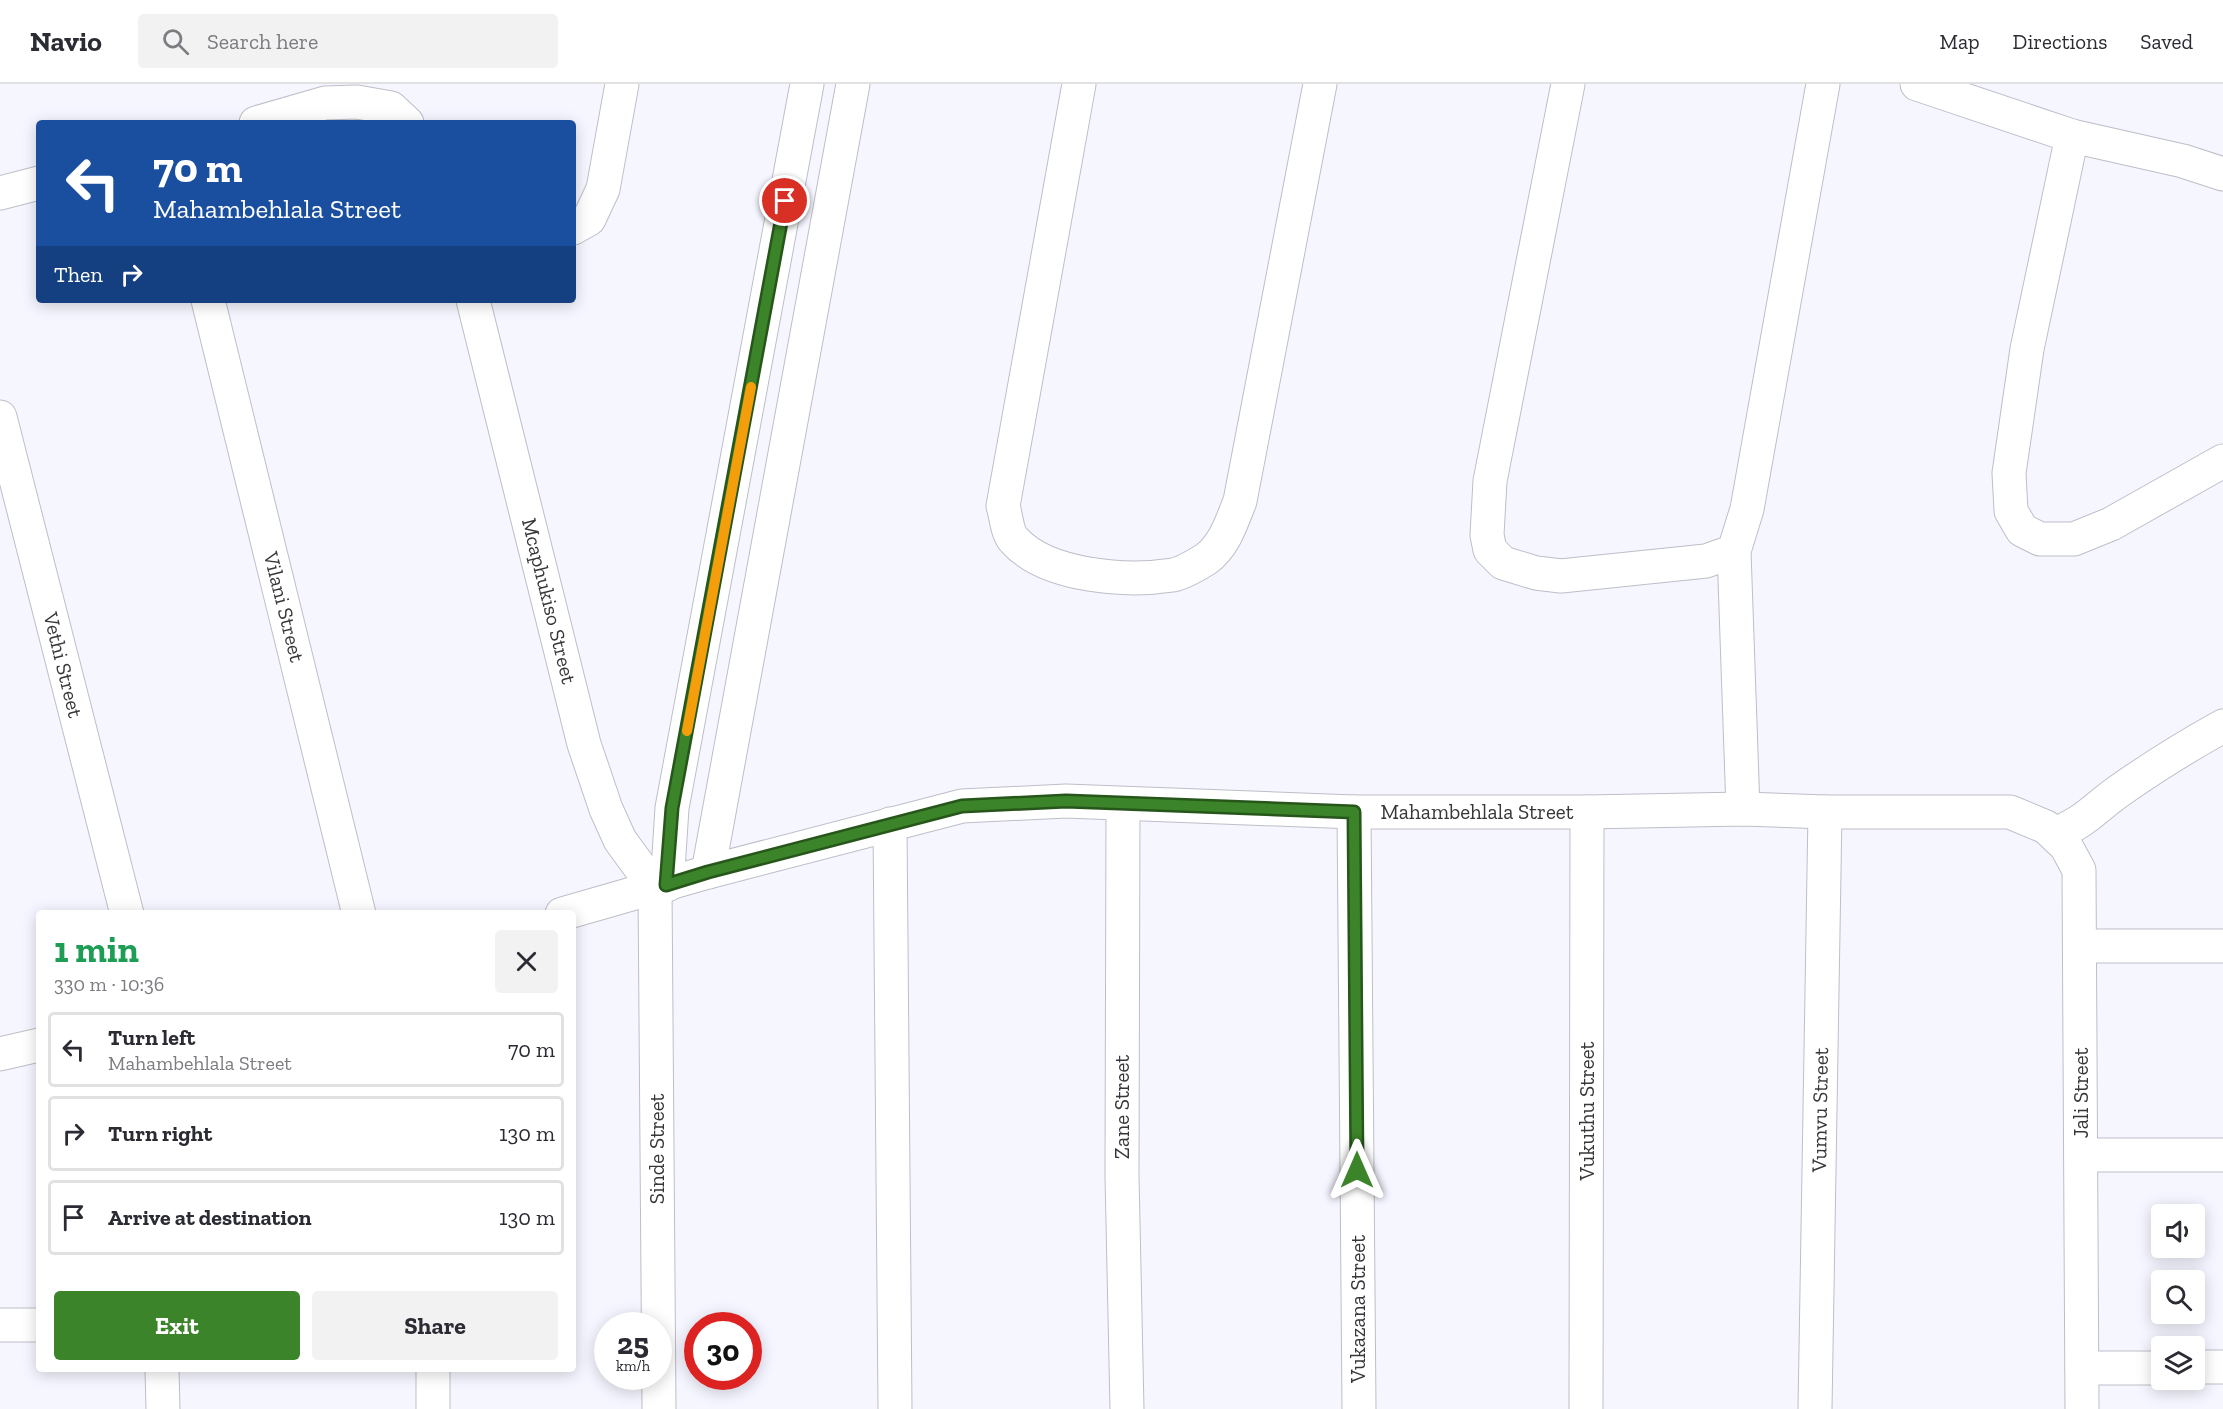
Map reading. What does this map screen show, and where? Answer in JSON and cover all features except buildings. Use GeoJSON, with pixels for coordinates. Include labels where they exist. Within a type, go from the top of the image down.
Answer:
{"type":"FeatureCollection","features":[{"type":"Feature","properties":{"kind":"street"},"geometry":{"type":"LineString","coordinates":[[576,226],[589,219],[603,189],[622,84]]}},
{"type":"Feature","properties":{"kind":"street","name":"Sinde Street"},"geometry":{"type":"LineString","coordinates":[[659,1409],[661,887],[672,808],[807,84]]}},
{"type":"Feature","properties":{"kind":"street"},"geometry":{"type":"LineString","coordinates":[[708,872],[854,84]]}},
{"type":"Feature","properties":{"kind":"street"},"geometry":{"type":"LineString","coordinates":[[1079,84],[1004,506],[1012,539],[1036,560],[1069,571],[1130,578],[1176,574],[1207,558],[1226,536],[1240,501],[1320,84]]}},
{"type":"Feature","properties":{"kind":"street"},"geometry":{"type":"LineString","coordinates":[[1568,84],[1490,481],[1487,535],[1490,550],[1503,563],[1536,573],[1561,576],[1706,561],[1734,551]]}},
{"type":"Feature","properties":{"kind":"street"},"geometry":{"type":"LineString","coordinates":[[1743,809],[1734,551],[1747,509],[1823,84]]}},
{"type":"Feature","properties":{"kind":"street"},"geometry":{"type":"LineString","coordinates":[[1917,84],[2072,136],[2184,160],[2223,174]]}},
{"type":"Feature","properties":{"kind":"street"},"geometry":{"type":"LineString","coordinates":[[266,120],[325,103],[357,102],[391,108],[404,120]]}},
{"type":"Feature","properties":{"kind":"street"},"geometry":{"type":"LineString","coordinates":[[2072,136],[2027,349],[2009,473],[2011,511],[2022,530],[2040,539],[2074,539],[2111,524],[2223,461]]}},
{"type":"Feature","properties":{"kind":"street"},"geometry":{"type":"LineString","coordinates":[[0,193],[36,184]]}},
{"type":"Feature","properties":{"kind":"street","name":"Vilani Street"},"geometry":{"type":"LineString","coordinates":[[209,303],[358,910]]}},
{"type":"Feature","properties":{"kind":"street","name":"Mcaphukiso Street"},"geometry":{"type":"LineString","coordinates":[[474,303],[585,744],[606,809],[620,840],[661,887]]}},
{"type":"Feature","properties":{"kind":"street","name":"Vethi Street"},"geometry":{"type":"LineString","coordinates":[[0,417],[126,910]]}},
{"type":"Feature","properties":{"kind":"street"},"geometry":{"type":"LineString","coordinates":[[2054,834],[2073,828],[2118,792],[2170,756],[2223,726]]}},
{"type":"Feature","properties":{"kind":"street","name":"Mahambehlala Street"},"geometry":{"type":"LineString","coordinates":[[576,910],[708,872],[962,806],[1066,801],[1123,805],[1354,812],[1743,809],[1825,812],[2010,812]]}},
{"type":"Feature","properties":{"kind":"street","name":"Zane Street"},"geometry":{"type":"LineString","coordinates":[[1123,805],[1122,1176],[1127,1409]]}},
{"type":"Feature","properties":{"kind":"street","name":"Vukazana Street"},"geometry":{"type":"LineString","coordinates":[[1354,812],[1359,1409]]}},
{"type":"Feature","properties":{"kind":"street","name":"Vukuthu Street"},"geometry":{"type":"LineString","coordinates":[[1586,1409],[1587,812]]}},
{"type":"Feature","properties":{"kind":"street","name":"Vumvu Street"},"geometry":{"type":"LineString","coordinates":[[1815,1409],[1825,812]]}},
{"type":"Feature","properties":{"kind":"street","name":"Jali Street"},"geometry":{"type":"LineString","coordinates":[[2010,812],[2046,827],[2066,846],[2079,870],[2082,1409]]}},
{"type":"Feature","properties":{"kind":"street"},"geometry":{"type":"LineString","coordinates":[[890,824],[895,1409]]}},
{"type":"Feature","properties":{"kind":"street"},"geometry":{"type":"LineString","coordinates":[[2080,946],[2223,946]]}},
{"type":"Feature","properties":{"kind":"street"},"geometry":{"type":"LineString","coordinates":[[0,1054],[36,1046]]}},
{"type":"Feature","properties":{"kind":"street"},"geometry":{"type":"LineString","coordinates":[[2081,1155],[2223,1155]]}},
{"type":"Feature","properties":{"kind":"street"},"geometry":{"type":"LineString","coordinates":[[0,1325],[36,1326]]}},
{"type":"Feature","properties":{"kind":"street"},"geometry":{"type":"LineString","coordinates":[[2205,1367],[2223,1367]]}},
{"type":"Feature","properties":{"kind":"street"},"geometry":{"type":"LineString","coordinates":[[2082,1368],[2151,1368]]}},
{"type":"Feature","properties":{"kind":"street"},"geometry":{"type":"LineString","coordinates":[[162,1372],[163,1409]]}},
{"type":"Feature","properties":{"kind":"street"},"geometry":{"type":"LineString","coordinates":[[433,1372],[433,1409]]}},
{"type":"Feature","properties":{"kind":"slow traffic"},"geometry":{"type":"LineString","coordinates":[[687,731],[751,387]]}},
{"type":"Feature","properties":{"kind":"route"},"geometry":{"type":"LineString","coordinates":[[785,201],[672,808],[666,885],[962,806],[1066,801],[1123,805],[1354,812],[1357,1170]]}}]}
